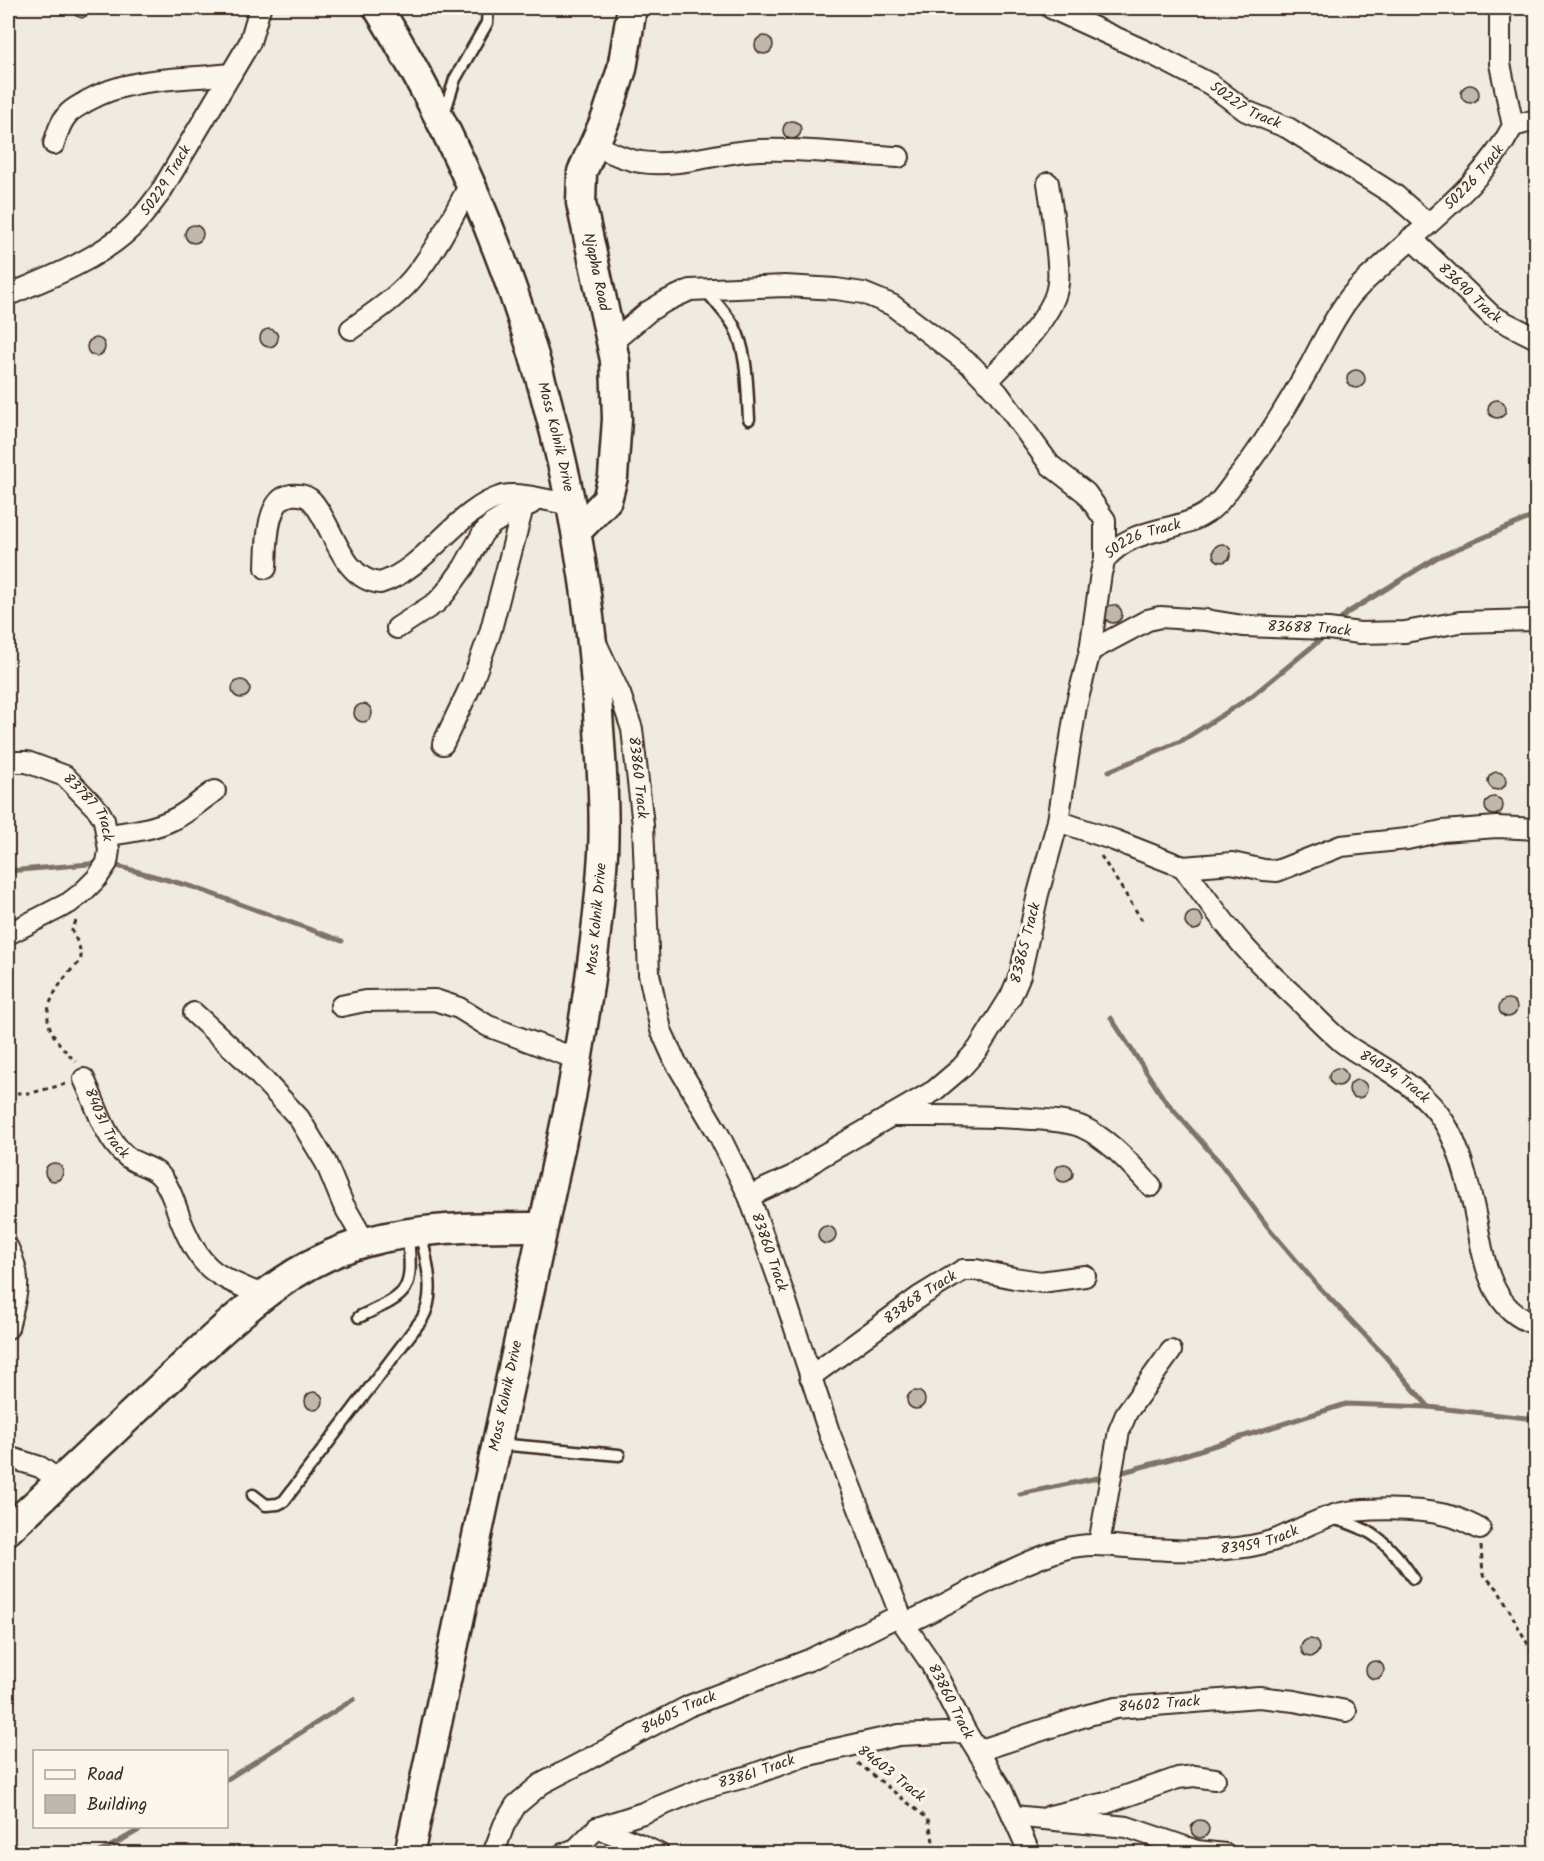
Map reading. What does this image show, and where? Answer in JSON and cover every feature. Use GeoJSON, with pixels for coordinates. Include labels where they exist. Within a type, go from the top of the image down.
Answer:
{"type":"FeatureCollection","features":[{"type":"Feature","properties":{"kind":"main road","name":"Moss Kolnik Drive"},"geometry":{"type":"LineString","coordinates":[[378,8],[416,72],[470,184],[502,262],[545,388],[574,518],[591,632],[604,797],[603,854],[591,983],[577,1059],[409,1854]]}},
{"type":"Feature","properties":{"kind":"main road","name":"Njapha Road"},"geometry":{"type":"LineString","coordinates":[[574,518],[607,500],[614,477],[617,419],[616,378],[611,343],[581,203],[582,172],[606,118],[622,69],[632,8]]}},
{"type":"Feature","properties":{"kind":"main road"},"geometry":{"type":"LineString","coordinates":[[8,1530],[214,1336],[262,1295],[328,1256],[365,1242],[414,1232],[476,1226],[543,1227]]}},
{"type":"Feature","properties":{"kind":"street","name":"50229 Track"},"geometry":{"type":"LineString","coordinates":[[8,295],[47,279],[93,255],[131,228],[160,193],[250,42],[260,8]]}},
{"type":"Feature","properties":{"kind":"street","name":"50227 Track"},"geometry":{"type":"LineString","coordinates":[[1051,8],[1163,59],[1210,84],[1246,111],[1288,128],[1396,196],[1428,224]]}},
{"type":"Feature","properties":{"kind":"street"},"geometry":{"type":"LineString","coordinates":[[1500,8],[1500,64],[1513,126],[1536,120]]}},
{"type":"Feature","properties":{"kind":"street"},"geometry":{"type":"LineString","coordinates":[[54,144],[59,128],[67,115],[99,94],[157,80],[231,74]]}},
{"type":"Feature","properties":{"kind":"street","name":"50226 Track"},"geometry":{"type":"LineString","coordinates":[[1105,559],[1126,541],[1150,531],[1196,519],[1217,504],[1262,447],[1280,420],[1326,334],[1351,296],[1411,238],[1458,197],[1487,165],[1513,126]]}},
{"type":"Feature","properties":{"kind":"street"},"geometry":{"type":"LineString","coordinates":[[593,145],[639,162],[665,164],[760,150],[898,157]]}},
{"type":"Feature","properties":{"kind":"street"},"geometry":{"type":"LineString","coordinates":[[987,382],[1040,322],[1057,291],[1059,278],[1054,216],[1048,183]]}},
{"type":"Feature","properties":{"kind":"street"},"geometry":{"type":"LineString","coordinates":[[351,329],[387,303],[412,279],[441,237],[470,184]]}},
{"type":"Feature","properties":{"kind":"street","name":"83690 Track"},"geometry":{"type":"LineString","coordinates":[[1411,238],[1491,316],[1536,338]]}},
{"type":"Feature","properties":{"kind":"street","name":"50226 Track"},"geometry":{"type":"LineString","coordinates":[[611,343],[666,301],[690,290],[725,290],[758,286],[836,289],[863,293],[892,305],[972,366],[998,393],[1050,465],[1086,493],[1105,520],[1105,559]]}},
{"type":"Feature","properties":{"kind":"street"},"geometry":{"type":"LineString","coordinates":[[266,567],[271,515],[275,506],[287,495],[298,494],[308,497],[350,565],[365,579],[380,583],[403,571],[440,543],[467,517],[489,502],[505,496],[542,500],[574,518]]}},
{"type":"Feature","properties":{"kind":"street"},"geometry":{"type":"LineString","coordinates":[[397,628],[427,609],[446,592],[488,528],[513,511],[542,500]]}},
{"type":"Feature","properties":{"kind":"street"},"geometry":{"type":"LineString","coordinates":[[443,744],[471,684],[489,633],[523,507]]}},
{"type":"Feature","properties":{"kind":"street","name":"83865 Track"},"geometry":{"type":"LineString","coordinates":[[749,1196],[793,1176],[820,1157],[895,1116],[934,1091],[961,1068],[988,1036],[1011,996],[1020,975],[1038,894],[1058,821],[1076,706],[1090,651],[1105,559]]}},
{"type":"Feature","properties":{"kind":"street","name":"83688 Track"},"geometry":{"type":"LineString","coordinates":[[1090,651],[1148,620],[1160,617],[1206,620],[1243,626],[1328,629],[1360,633],[1406,632],[1460,622],[1536,620]]}},
{"type":"Feature","properties":{"kind":"street","name":"83860 Track"},"geometry":{"type":"LineString","coordinates":[[591,632],[620,694],[632,729],[643,825],[649,974],[661,1030],[675,1061],[720,1135],[749,1196],[810,1377],[902,1620],[930,1662],[966,1732],[1001,1789],[1030,1854]]}},
{"type":"Feature","properties":{"kind":"street","name":"83787 Track"},"geometry":{"type":"LineString","coordinates":[[8,762],[27,762],[66,776],[104,820],[109,850],[106,863],[97,878],[82,893]]}},
{"type":"Feature","properties":{"kind":"street"},"geometry":{"type":"LineString","coordinates":[[107,835],[133,832],[171,820],[215,791]]}},
{"type":"Feature","properties":{"kind":"street"},"geometry":{"type":"LineString","coordinates":[[1058,821],[1183,867],[1232,863],[1277,871],[1341,846],[1407,839],[1442,831],[1497,827],[1536,829]]}},
{"type":"Feature","properties":{"kind":"street","name":"84034 Track"},"geometry":{"type":"LineString","coordinates":[[1183,867],[1241,944],[1324,1026],[1344,1044],[1393,1073],[1437,1112],[1446,1124],[1464,1174],[1473,1203],[1482,1255],[1492,1282],[1504,1304],[1512,1312],[1525,1321],[1536,1324]]}},
{"type":"Feature","properties":{"kind":"street"},"geometry":{"type":"LineString","coordinates":[[8,934],[69,903],[82,893]]}},
{"type":"Feature","properties":{"kind":"street"},"geometry":{"type":"LineString","coordinates":[[341,1006],[365,1001],[435,1000],[459,1008],[488,1026],[577,1059]]}},
{"type":"Feature","properties":{"kind":"street"},"geometry":{"type":"LineString","coordinates":[[194,1013],[244,1059],[299,1118],[326,1163],[343,1204],[365,1242]]}},
{"type":"Feature","properties":{"kind":"street","name":"84031 Track"},"geometry":{"type":"LineString","coordinates":[[84,1079],[106,1131],[118,1147],[126,1157],[148,1167],[162,1177],[186,1232],[207,1266],[224,1280],[262,1295]]}},
{"type":"Feature","properties":{"kind":"street"},"geometry":{"type":"LineString","coordinates":[[895,1116],[998,1116],[1054,1121],[1081,1127],[1103,1140],[1151,1185]]}},
{"type":"Feature","properties":{"kind":"street"},"geometry":{"type":"LineString","coordinates":[[8,1248],[18,1280],[8,1328]]}},
{"type":"Feature","properties":{"kind":"street","name":"83868 Track"},"geometry":{"type":"LineString","coordinates":[[810,1377],[919,1297],[963,1270],[976,1270],[1041,1282],[1085,1275]]}},
{"type":"Feature","properties":{"kind":"street"},"geometry":{"type":"LineString","coordinates":[[1099,1544],[1112,1475],[1114,1448],[1119,1431],[1127,1412],[1171,1351]]}},
{"type":"Feature","properties":{"kind":"street"},"geometry":{"type":"LineString","coordinates":[[8,1457],[34,1465],[60,1481]]}},
{"type":"Feature","properties":{"kind":"street","name":"83959 Track"},"geometry":{"type":"LineString","coordinates":[[902,1620],[941,1608],[1009,1569],[1080,1545],[1099,1544],[1184,1551],[1248,1547],[1273,1540],[1328,1517],[1351,1512],[1403,1510],[1448,1515],[1480,1529]]}},
{"type":"Feature","properties":{"kind":"street","name":"84605 Track"},"geometry":{"type":"LineString","coordinates":[[493,1854],[504,1825],[516,1805],[542,1784],[689,1706],[809,1660],[902,1620]]}},
{"type":"Feature","properties":{"kind":"street","name":"84602 Track"},"geometry":{"type":"LineString","coordinates":[[978,1751],[1116,1708],[1259,1697],[1346,1711]]}},
{"type":"Feature","properties":{"kind":"street","name":"83861 Track"},"geometry":{"type":"LineString","coordinates":[[563,1854],[576,1849],[597,1828],[644,1813],[704,1788],[749,1776],[804,1756],[898,1735],[923,1732],[966,1732]]}},
{"type":"Feature","properties":{"kind":"street"},"geometry":{"type":"LineString","coordinates":[[1036,1820],[1106,1803],[1178,1778],[1194,1776],[1215,1779]]}},
{"type":"Feature","properties":{"kind":"street"},"geometry":{"type":"LineString","coordinates":[[1013,1816],[1127,1827],[1197,1851],[1225,1854]]}},
{"type":"Feature","properties":{"kind":"street"},"geometry":{"type":"LineString","coordinates":[[597,1828],[659,1854]]}},
{"type":"Feature","properties":{"kind":"lane"},"geometry":{"type":"LineString","coordinates":[[441,122],[455,79],[487,23],[488,8]]}},
{"type":"Feature","properties":{"kind":"lane"},"geometry":{"type":"LineString","coordinates":[[705,289],[731,322],[737,335],[744,359],[748,419]]}},
{"type":"Feature","properties":{"kind":"lane"},"geometry":{"type":"LineString","coordinates":[[358,1317],[400,1296],[406,1287],[411,1272],[414,1232]]}},
{"type":"Feature","properties":{"kind":"lane"},"geometry":{"type":"LineString","coordinates":[[253,1495],[266,1505],[284,1501],[422,1319],[428,1309],[430,1287],[414,1232]]}},
{"type":"Feature","properties":{"kind":"lane"},"geometry":{"type":"LineString","coordinates":[[496,1444],[619,1455]]}},
{"type":"Feature","properties":{"kind":"lane"},"geometry":{"type":"LineString","coordinates":[[1328,1517],[1368,1530],[1397,1555],[1413,1578]]}},
{"type":"Feature","properties":{"kind":"path"},"geometry":{"type":"LineString","coordinates":[[1099,853],[1142,920]]}},
{"type":"Feature","properties":{"kind":"path","name":"84031 Track"},"geometry":{"type":"LineString","coordinates":[[82,893],[80,908],[72,930],[81,953],[80,961],[67,974],[52,997],[46,1016],[57,1044],[89,1075],[84,1079]]}},
{"type":"Feature","properties":{"kind":"path"},"geometry":{"type":"LineString","coordinates":[[8,1093],[31,1093],[84,1079]]}},
{"type":"Feature","properties":{"kind":"path"},"geometry":{"type":"LineString","coordinates":[[1480,1529],[1483,1575],[1497,1588],[1536,1659]]}},
{"type":"Feature","properties":{"kind":"path","name":"84603 Track"},"geometry":{"type":"LineString","coordinates":[[840,1749],[928,1819],[936,1854]]}},
{"type":"Feature","properties":{"kind":"building"},"geometry":{"type":"Polygon","coordinates":[[[73,8],[91,8],[90,14],[82,18],[76,16],[73,8]]]}},
{"type":"Feature","properties":{"kind":"building"},"geometry":{"type":"Polygon","coordinates":[[[760,36],[768,36],[773,41],[771,52],[760,54],[755,49],[755,41],[760,36]]]}},
{"type":"Feature","properties":{"kind":"building"},"geometry":{"type":"Polygon","coordinates":[[[1466,85],[1474,85],[1479,90],[1477,101],[1466,103],[1461,98],[1461,90],[1466,85]]]}},
{"type":"Feature","properties":{"kind":"building"},"geometry":{"type":"Polygon","coordinates":[[[792,121],[800,126],[801,130],[796,138],[792,139],[784,134],[783,130],[788,122],[792,121]]]}},
{"type":"Feature","properties":{"kind":"building"},"geometry":{"type":"Polygon","coordinates":[[[194,225],[202,230],[203,234],[198,242],[194,243],[186,238],[185,234],[190,226],[194,225]]]}},
{"type":"Feature","properties":{"kind":"building"},"geometry":{"type":"Polygon","coordinates":[[[265,329],[273,329],[278,334],[276,345],[265,347],[260,342],[260,334],[265,329]]]}},
{"type":"Feature","properties":{"kind":"building"},"geometry":{"type":"Polygon","coordinates":[[[96,338],[103,340],[105,347],[103,354],[96,356],[89,354],[87,347],[89,340],[96,338]]]}},
{"type":"Feature","properties":{"kind":"building"},"geometry":{"type":"Polygon","coordinates":[[[1352,370],[1360,370],[1365,375],[1363,386],[1352,388],[1347,383],[1347,375],[1352,370]]]}},
{"type":"Feature","properties":{"kind":"building"},"geometry":{"type":"Polygon","coordinates":[[[1493,400],[1501,400],[1506,405],[1504,416],[1493,418],[1488,413],[1488,405],[1493,400]]]}},
{"type":"Feature","properties":{"kind":"building"},"geometry":{"type":"Polygon","coordinates":[[[1222,544],[1230,549],[1231,553],[1226,561],[1222,562],[1214,557],[1213,553],[1218,545],[1222,544]]]}},
{"type":"Feature","properties":{"kind":"building"},"geometry":{"type":"Polygon","coordinates":[[[1113,605],[1121,610],[1122,614],[1117,622],[1113,623],[1105,618],[1104,614],[1109,606],[1113,605]]]}},
{"type":"Feature","properties":{"kind":"building"},"geometry":{"type":"Polygon","coordinates":[[[241,680],[248,682],[250,689],[248,696],[241,698],[234,696],[232,689],[234,682],[241,680]]]}},
{"type":"Feature","properties":{"kind":"building"},"geometry":{"type":"Polygon","coordinates":[[[359,704],[367,704],[372,709],[370,720],[359,722],[354,717],[354,709],[359,704]]]}},
{"type":"Feature","properties":{"kind":"building"},"geometry":{"type":"Polygon","coordinates":[[[1493,772],[1501,772],[1506,777],[1504,788],[1493,790],[1488,785],[1488,777],[1493,772]]]}},
{"type":"Feature","properties":{"kind":"building"},"geometry":{"type":"Polygon","coordinates":[[[1494,797],[1501,799],[1503,806],[1501,813],[1494,815],[1487,813],[1485,806],[1487,799],[1494,797]]]}},
{"type":"Feature","properties":{"kind":"building"},"geometry":{"type":"Polygon","coordinates":[[[1190,912],[1198,912],[1203,917],[1201,928],[1190,930],[1185,925],[1185,917],[1190,912]]]}},
{"type":"Feature","properties":{"kind":"building"},"geometry":{"type":"Polygon","coordinates":[[[1508,999],[1515,1001],[1517,1008],[1515,1015],[1508,1017],[1501,1015],[1499,1008],[1501,1001],[1508,999]]]}},
{"type":"Feature","properties":{"kind":"building"},"geometry":{"type":"Polygon","coordinates":[[[1338,1068],[1346,1073],[1347,1077],[1342,1085],[1338,1086],[1330,1081],[1329,1077],[1334,1069],[1338,1068]]]}},
{"type":"Feature","properties":{"kind":"building"},"geometry":{"type":"Polygon","coordinates":[[[1354,1080],[1362,1080],[1367,1085],[1365,1096],[1354,1098],[1349,1093],[1349,1085],[1354,1080]]]}},
{"type":"Feature","properties":{"kind":"building"},"geometry":{"type":"Polygon","coordinates":[[[50,1163],[58,1163],[63,1168],[61,1179],[50,1181],[45,1176],[45,1168],[50,1163]]]}},
{"type":"Feature","properties":{"kind":"building"},"geometry":{"type":"Polygon","coordinates":[[[1060,1164],[1068,1164],[1073,1169],[1071,1180],[1060,1182],[1055,1177],[1055,1169],[1060,1164]]]}},
{"type":"Feature","properties":{"kind":"building"},"geometry":{"type":"Polygon","coordinates":[[[823,1226],[831,1226],[836,1231],[834,1242],[823,1244],[818,1239],[818,1231],[823,1226]]]}},
{"type":"Feature","properties":{"kind":"building"},"geometry":{"type":"Polygon","coordinates":[[[912,1391],[920,1391],[925,1396],[923,1407],[912,1409],[907,1404],[907,1396],[912,1391]]]}},
{"type":"Feature","properties":{"kind":"building"},"geometry":{"type":"Polygon","coordinates":[[[310,1392],[318,1392],[323,1397],[321,1408],[310,1410],[305,1405],[305,1397],[310,1392]]]}},
{"type":"Feature","properties":{"kind":"building"},"geometry":{"type":"Polygon","coordinates":[[[1536,1588],[1536,1606],[1531,1602],[1530,1596],[1536,1588]]]}},
{"type":"Feature","properties":{"kind":"building"},"geometry":{"type":"Polygon","coordinates":[[[1306,1639],[1314,1639],[1319,1644],[1317,1655],[1306,1657],[1301,1652],[1301,1644],[1306,1639]]]}},
{"type":"Feature","properties":{"kind":"building"},"geometry":{"type":"Polygon","coordinates":[[[1375,1661],[1383,1666],[1384,1670],[1379,1678],[1375,1679],[1367,1674],[1366,1670],[1371,1662],[1375,1661]]]}},
{"type":"Feature","properties":{"kind":"building"},"geometry":{"type":"Polygon","coordinates":[[[1196,1820],[1204,1820],[1209,1825],[1207,1836],[1196,1838],[1191,1833],[1191,1825],[1196,1820]]]}},
{"type":"Feature","properties":{"kind":"waterway"},"geometry":{"type":"LineString","coordinates":[[1336,625],[1347,613],[1436,558],[1536,515]]}},
{"type":"Feature","properties":{"kind":"waterway"},"geometry":{"type":"LineString","coordinates":[[1109,771],[1183,740],[1252,696],[1325,636]]}},
{"type":"Feature","properties":{"kind":"waterway"},"geometry":{"type":"LineString","coordinates":[[8,871],[101,863]]}},
{"type":"Feature","properties":{"kind":"waterway"},"geometry":{"type":"LineString","coordinates":[[110,864],[193,887],[342,941]]}},
{"type":"Feature","properties":{"kind":"waterway"},"geometry":{"type":"LineString","coordinates":[[1111,1018],[1164,1099],[1221,1164],[1268,1227],[1318,1286],[1384,1355],[1429,1407]]}},
{"type":"Feature","properties":{"kind":"waterway"},"geometry":{"type":"LineString","coordinates":[[1116,1474],[1346,1404],[1429,1407],[1536,1419]]}},
{"type":"Feature","properties":{"kind":"waterway"},"geometry":{"type":"LineString","coordinates":[[1020,1494],[1107,1476]]}},
{"type":"Feature","properties":{"kind":"waterway"},"geometry":{"type":"LineString","coordinates":[[228,1779],[354,1699]]}},
{"type":"Feature","properties":{"kind":"waterway"},"geometry":{"type":"LineString","coordinates":[[97,1854],[142,1828]]}}]}
